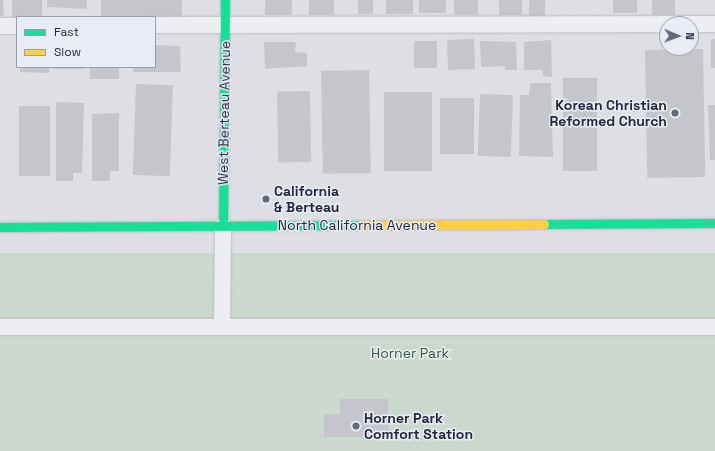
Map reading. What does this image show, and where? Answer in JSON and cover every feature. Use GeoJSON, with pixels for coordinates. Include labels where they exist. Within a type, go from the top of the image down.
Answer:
{"type":"FeatureCollection","features":[{"type":"Feature","properties":{"kind":"street","name":"West Berteau Avenue"},"geometry":{"type":"LineString","coordinates":[[223,226],[225,0]]}},
{"type":"Feature","properties":{"kind":"street","name":"North California Avenue"},"geometry":{"type":"LineString","coordinates":[[0,227],[715,223]]}},
{"type":"Feature","properties":{"kind":"lane"},"geometry":{"type":"LineString","coordinates":[[156,26],[715,24]]}},
{"type":"Feature","properties":{"kind":"lane"},"geometry":{"type":"LineString","coordinates":[[0,26],[16,26]]}},
{"type":"Feature","properties":{"kind":"lane"},"geometry":{"type":"LineString","coordinates":[[222,326],[223,226]]}},
{"type":"Feature","properties":{"kind":"lane"},"geometry":{"type":"LineString","coordinates":[[0,327],[715,327]]}},
{"type":"Feature","properties":{"kind":"green space","name":"Horner Park"},"geometry":{"type":"Polygon","coordinates":[[[0,253],[715,253],[715,451],[0,451],[0,253]]]}},
{"type":"Feature","properties":{"kind":"building"},"geometry":{"type":"Polygon","coordinates":[[[0,0],[3,0],[4,16],[0,16],[0,0]]]}},
{"type":"Feature","properties":{"kind":"building"},"geometry":{"type":"Polygon","coordinates":[[[12,0],[42,0],[42,16],[16,16],[16,18],[12,18],[12,0]]]}},
{"type":"Feature","properties":{"kind":"building"},"geometry":{"type":"Polygon","coordinates":[[[47,0],[87,0],[87,9],[47,7],[47,0]]]}},
{"type":"Feature","properties":{"kind":"building"},"geometry":{"type":"Polygon","coordinates":[[[101,0],[182,0],[182,17],[101,16],[101,0]]]}},
{"type":"Feature","properties":{"kind":"building"},"geometry":{"type":"Polygon","coordinates":[[[265,0],[292,0],[292,15],[265,15],[265,0]]]}},
{"type":"Feature","properties":{"kind":"building"},"geometry":{"type":"Polygon","coordinates":[[[309,0],[334,0],[334,15],[309,15],[309,0]]]}},
{"type":"Feature","properties":{"kind":"building"},"geometry":{"type":"Polygon","coordinates":[[[358,0],[373,0],[373,14],[358,14],[358,0]]]}},
{"type":"Feature","properties":{"kind":"building"},"geometry":{"type":"Polygon","coordinates":[[[386,0],[413,0],[413,14],[386,14],[386,0]]]}},
{"type":"Feature","properties":{"kind":"building"},"geometry":{"type":"Polygon","coordinates":[[[419,0],[446,0],[446,13],[419,13],[419,0]]]}},
{"type":"Feature","properties":{"kind":"building"},"geometry":{"type":"Polygon","coordinates":[[[454,0],[478,0],[478,15],[454,15],[454,0]]]}},
{"type":"Feature","properties":{"kind":"building"},"geometry":{"type":"Polygon","coordinates":[[[499,0],[522,0],[522,15],[499,15],[499,0]]]}},
{"type":"Feature","properties":{"kind":"building"},"geometry":{"type":"Polygon","coordinates":[[[529,0],[545,0],[545,16],[529,16],[529,0]]]}},
{"type":"Feature","properties":{"kind":"building"},"geometry":{"type":"Polygon","coordinates":[[[613,0],[637,0],[637,13],[613,13],[613,0]]]}},
{"type":"Feature","properties":{"kind":"building"},"geometry":{"type":"Polygon","coordinates":[[[652,0],[675,0],[675,15],[652,15],[652,0]]]}},
{"type":"Feature","properties":{"kind":"building"},"geometry":{"type":"Polygon","coordinates":[[[474,39],[475,69],[448,70],[447,40],[474,39]]]}},
{"type":"Feature","properties":{"kind":"building"},"geometry":{"type":"Polygon","coordinates":[[[711,39],[715,39],[715,68],[711,68],[711,39]]]}},
{"type":"Feature","properties":{"kind":"building"},"geometry":{"type":"Polygon","coordinates":[[[551,40],[552,77],[543,76],[543,70],[524,70],[524,42],[551,40]]]}},
{"type":"Feature","properties":{"kind":"building"},"geometry":{"type":"Polygon","coordinates":[[[414,41],[437,41],[437,68],[414,68],[414,41]]]}},
{"type":"Feature","properties":{"kind":"building"},"geometry":{"type":"Polygon","coordinates":[[[480,41],[516,42],[517,70],[505,70],[505,66],[481,67],[480,41]]]}},
{"type":"Feature","properties":{"kind":"building"},"geometry":{"type":"Polygon","coordinates":[[[264,42],[296,42],[295,52],[307,53],[307,66],[265,69],[264,42]]]}},
{"type":"Feature","properties":{"kind":"building"},"geometry":{"type":"Polygon","coordinates":[[[156,45],[180,46],[181,72],[133,72],[133,68],[156,68],[156,45]]]}},
{"type":"Feature","properties":{"kind":"building","name":"Korean Christian Reformed Church"},"geometry":{"type":"Polygon","coordinates":[[[699,49],[703,49],[705,177],[647,178],[645,50],[659,50],[659,56],[699,56],[699,49]]]}},
{"type":"Feature","properties":{"kind":"building"},"geometry":{"type":"Polygon","coordinates":[[[20,68],[49,68],[49,73],[20,72],[20,68]]]}},
{"type":"Feature","properties":{"kind":"building"},"geometry":{"type":"Polygon","coordinates":[[[53,68],[84,68],[84,69],[53,68]]]}},
{"type":"Feature","properties":{"kind":"building"},"geometry":{"type":"Polygon","coordinates":[[[90,68],[119,68],[119,79],[90,79],[90,68]]]}},
{"type":"Feature","properties":{"kind":"building"},"geometry":{"type":"Polygon","coordinates":[[[369,70],[371,173],[323,174],[321,71],[369,70]]]}},
{"type":"Feature","properties":{"kind":"building"},"geometry":{"type":"Polygon","coordinates":[[[563,78],[597,78],[597,171],[563,171],[563,78]]]}},
{"type":"Feature","properties":{"kind":"building"},"geometry":{"type":"Polygon","coordinates":[[[530,83],[551,83],[553,157],[519,156],[520,95],[529,95],[530,83]]]}},
{"type":"Feature","properties":{"kind":"building"},"geometry":{"type":"Polygon","coordinates":[[[136,84],[173,85],[170,176],[133,175],[136,84]]]}},
{"type":"Feature","properties":{"kind":"building"},"geometry":{"type":"Polygon","coordinates":[[[310,91],[311,162],[278,163],[277,92],[310,91]]]}},
{"type":"Feature","properties":{"kind":"building"},"geometry":{"type":"Polygon","coordinates":[[[384,92],[432,92],[432,171],[384,171],[384,92]]]}},
{"type":"Feature","properties":{"kind":"building"},"geometry":{"type":"Polygon","coordinates":[[[480,94],[513,95],[511,157],[478,156],[480,94]]]}},
{"type":"Feature","properties":{"kind":"building"},"geometry":{"type":"Polygon","coordinates":[[[440,98],[474,98],[474,154],[440,154],[440,98]]]}},
{"type":"Feature","properties":{"kind":"building"},"geometry":{"type":"Polygon","coordinates":[[[56,102],[84,103],[82,173],[73,173],[73,181],[56,181],[56,102]]]}},
{"type":"Feature","properties":{"kind":"building"},"geometry":{"type":"Polygon","coordinates":[[[708,105],[715,105],[715,160],[710,160],[708,105]]]}},
{"type":"Feature","properties":{"kind":"building"},"geometry":{"type":"Polygon","coordinates":[[[19,106],[50,106],[50,176],[19,176],[19,106]]]}},
{"type":"Feature","properties":{"kind":"building"},"geometry":{"type":"Polygon","coordinates":[[[119,113],[119,171],[110,171],[110,181],[92,181],[92,114],[119,113]]]}},
{"type":"Feature","properties":{"kind":"building","name":"Horner Park Comfort Station"},"geometry":{"type":"Polygon","coordinates":[[[340,399],[388,399],[389,437],[324,437],[324,415],[340,414],[340,399]]]}},
{"type":"Feature","properties":{"kind":"traffic: fast"},"geometry":{"type":"LineString","coordinates":[[223,226],[225,0]]}},
{"type":"Feature","properties":{"kind":"traffic: fast"},"geometry":{"type":"LineString","coordinates":[[544,224],[715,223]]}},
{"type":"Feature","properties":{"kind":"traffic: fast"},"geometry":{"type":"LineString","coordinates":[[0,227],[361,225]]}},
{"type":"Feature","properties":{"kind":"traffic: slow"},"geometry":{"type":"LineString","coordinates":[[361,225],[544,224]]}},
{"type":"Feature","properties":{"kind":"place","name":"Korean Christian Reformed Church"},"geometry":{"type":"Point","coordinates":[675,113]}},
{"type":"Feature","properties":{"kind":"place","name":"California & Berteau"},"geometry":{"type":"Point","coordinates":[266,199]}},
{"type":"Feature","properties":{"kind":"place","name":"Horner Park Comfort Station"},"geometry":{"type":"Point","coordinates":[356,426]}}]}
